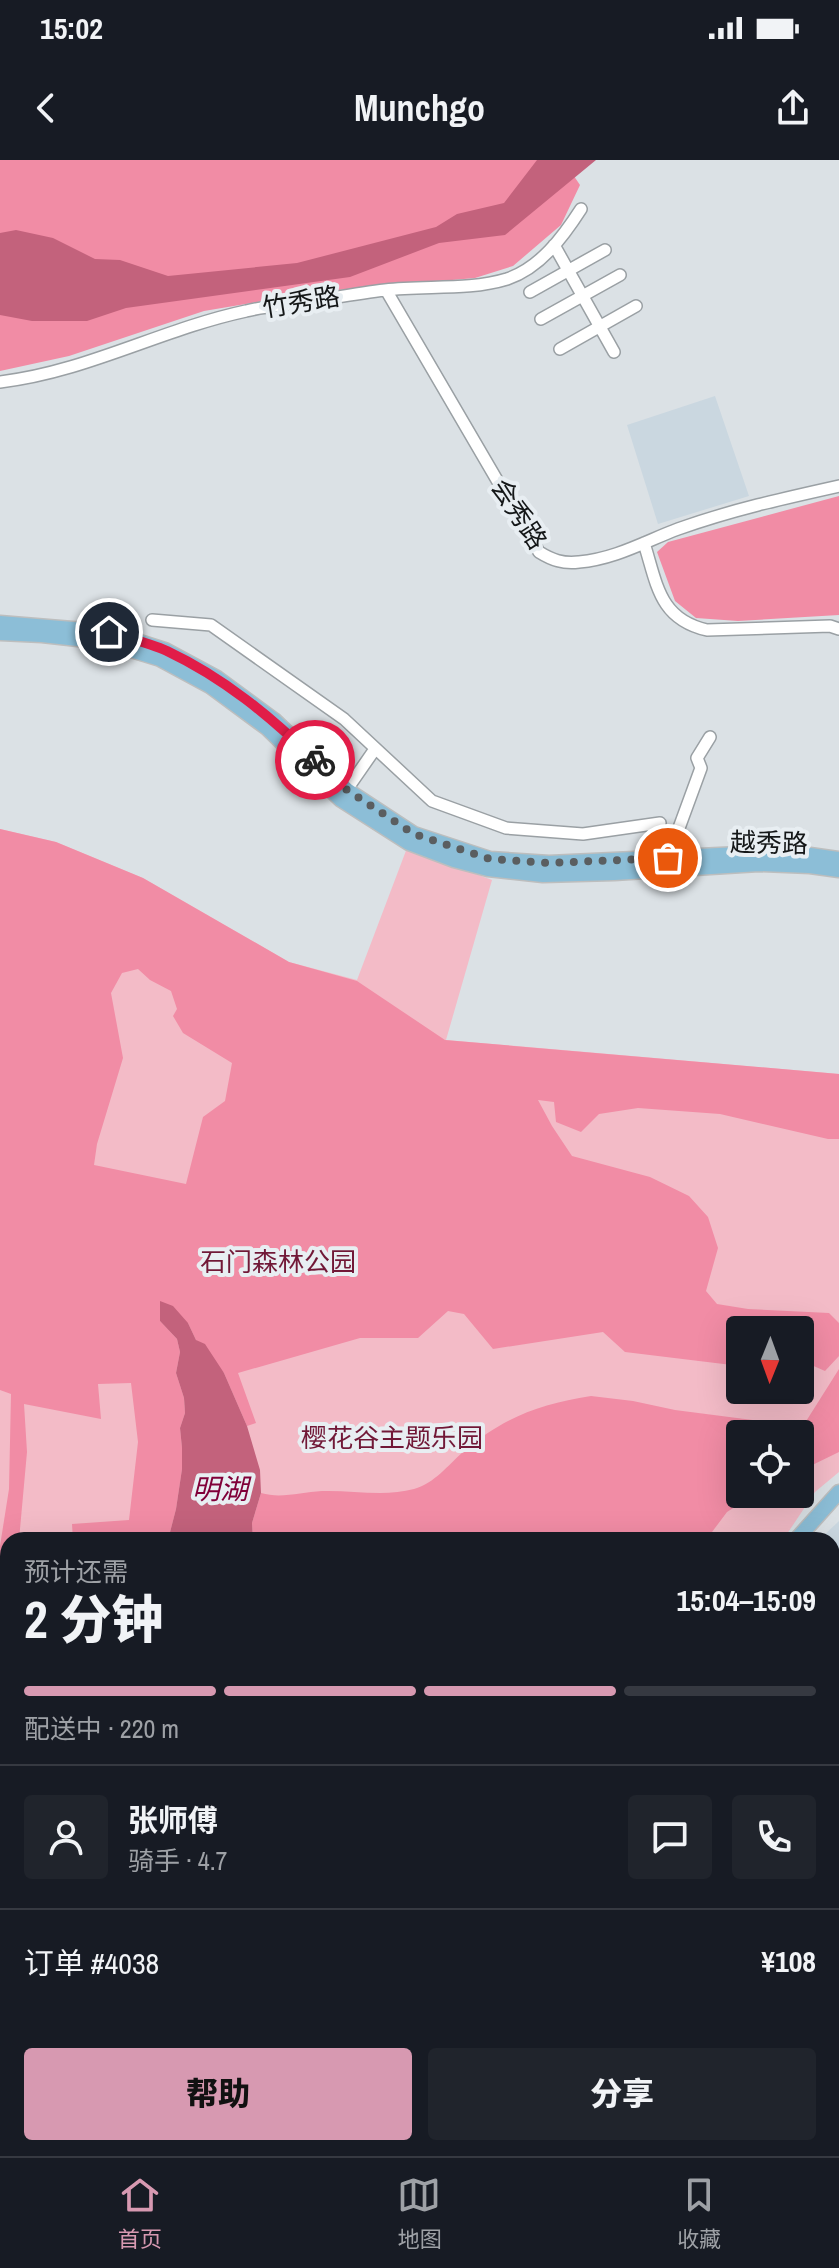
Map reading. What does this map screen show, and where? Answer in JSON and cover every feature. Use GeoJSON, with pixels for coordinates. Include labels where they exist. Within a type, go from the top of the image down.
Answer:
{"type":"FeatureCollection","features":[{"type":"Feature","properties":{"kind":"main road","name":"越秀路"},"geometry":{"type":"LineString","coordinates":[[0,623],[109,632],[165,650],[217,678],[274,720],[343,794],[414,834],[490,859],[549,863],[762,853],[839,859]]}},
{"type":"Feature","properties":{"kind":"main road","name":"越秀路"},"geometry":{"type":"LineString","coordinates":[[0,633],[105,642],[160,659],[210,686],[267,728],[343,794],[409,843],[454,860],[488,869],[543,875],[759,864],[839,870]]}},
{"type":"Feature","properties":{"kind":"main road"},"geometry":{"type":"LineString","coordinates":[[803,1532],[839,1492]]}},
{"type":"Feature","properties":{"kind":"main road"},"geometry":{"type":"LineString","coordinates":[[814,1532],[839,1505]]}},
{"type":"Feature","properties":{"kind":"street","name":"竹秀路"},"geometry":{"type":"LineString","coordinates":[[0,382],[81,365],[181,329],[247,311],[386,290],[487,284],[510,278],[533,266],[563,237],[581,209]]}},
{"type":"Feature","properties":{"kind":"street"},"geometry":{"type":"LineString","coordinates":[[554,245],[614,352]]}},
{"type":"Feature","properties":{"kind":"street"},"geometry":{"type":"LineString","coordinates":[[530,292],[605,250]]}},
{"type":"Feature","properties":{"kind":"street"},"geometry":{"type":"LineString","coordinates":[[541,319],[620,275]]}},
{"type":"Feature","properties":{"kind":"street","name":"会秀路"},"geometry":{"type":"LineString","coordinates":[[386,290],[539,552],[555,561],[578,563],[612,556],[680,529],[760,503],[839,486]]}},
{"type":"Feature","properties":{"kind":"street"},"geometry":{"type":"LineString","coordinates":[[560,349],[636,306]]}},
{"type":"Feature","properties":{"kind":"street"},"geometry":{"type":"LineString","coordinates":[[644,543],[664,602],[675,616],[689,626],[707,630],[830,626],[839,629]]}},
{"type":"Feature","properties":{"kind":"street"},"geometry":{"type":"LineString","coordinates":[[152,620],[211,625],[344,719],[432,801],[506,828],[583,834],[660,823]]}},
{"type":"Feature","properties":{"kind":"street"},"geometry":{"type":"LineString","coordinates":[[668,858],[701,768],[697,758],[710,737]]}},
{"type":"Feature","properties":{"kind":"street"},"geometry":{"type":"LineString","coordinates":[[343,794],[375,749]]}},
{"type":"Feature","properties":{"kind":"shaded area"},"geometry":{"type":"Polygon","coordinates":[[[715,396],[749,496],[658,524],[627,425],[715,396]]]}},
{"type":"Feature","properties":{"kind":"shaded area"},"geometry":{"type":"Polygon","coordinates":[[[839,1521],[839,1532],[827,1532],[839,1521]]]}},
{"type":"Feature","properties":{"kind":"green space"},"geometry":{"type":"Polygon","coordinates":[[[0,160],[563,160],[580,185],[561,225],[513,266],[475,278],[316,292],[204,311],[69,356],[0,371],[0,160]]]}},
{"type":"Feature","properties":{"kind":"green space"},"geometry":{"type":"Polygon","coordinates":[[[839,496],[839,615],[738,621],[696,618],[675,601],[657,552],[668,542],[839,496]]]}},
{"type":"Feature","properties":{"kind":"green space","name":"石门森林公园"},"geometry":{"type":"Polygon","coordinates":[[[0,829],[56,842],[143,878],[289,962],[357,980],[407,848],[492,880],[446,1040],[839,1074],[839,1472],[814,1494],[814,1420],[726,1420],[726,1508],[804,1508],[788,1532],[0,1532],[0,829]]]}},
{"type":"Feature","properties":{"kind":"green space"},"geometry":{"type":"Polygon","coordinates":[[[0,829],[56,842],[143,878],[289,962],[357,981],[445,1040],[839,1074],[839,1139],[720,1114],[638,1108],[599,1114],[581,1132],[556,1122],[554,1102],[538,1100],[572,1156],[650,1177],[689,1196],[708,1217],[718,1248],[706,1291],[717,1304],[748,1309],[829,1313],[839,1323],[839,1356],[825,1371],[814,1366],[814,1316],[726,1316],[726,1364],[625,1352],[603,1332],[493,1349],[464,1314],[448,1311],[418,1338],[360,1338],[238,1373],[256,1423],[247,1426],[224,1373],[196,1340],[188,1323],[160,1321],[177,1339],[180,1352],[176,1373],[185,1413],[180,1428],[182,1469],[170,1532],[72,1532],[72,1524],[129,1520],[138,1442],[131,1383],[98,1384],[101,1419],[24,1404],[27,1452],[20,1532],[2,1532],[9,1489],[11,1394],[0,1390],[0,829]],[[138,969],[122,973],[111,993],[123,1058],[97,1144],[94,1165],[186,1184],[203,1117],[225,1101],[232,1063],[183,1033],[173,1016],[177,1009],[171,991],[150,980],[138,969]]]}},
{"type":"Feature","properties":{"kind":"green space"},"geometry":{"type":"Polygon","coordinates":[[[839,1369],[839,1452],[814,1464],[814,1420],[807,1420],[839,1369]]]}},
{"type":"Feature","properties":{"kind":"green space"},"geometry":{"type":"Polygon","coordinates":[[[591,1396],[752,1420],[726,1420],[726,1508],[733,1508],[712,1532],[253,1532],[252,1523],[261,1493],[380,1493],[414,1489],[435,1478],[493,1430],[539,1408],[591,1396]]]}},
{"type":"Feature","properties":{"kind":"water"},"geometry":{"type":"Polygon","coordinates":[[[537,160],[596,160],[505,235],[439,243],[350,277],[126,308],[87,321],[32,321],[0,315],[0,233],[16,230],[53,238],[95,259],[120,260],[168,276],[297,263],[436,227],[457,214],[504,203],[537,160]]]}},
{"type":"Feature","properties":{"kind":"water","name":"明湖"},"geometry":{"type":"Polygon","coordinates":[[[160,1301],[173,1306],[188,1323],[196,1340],[205,1344],[224,1373],[247,1426],[260,1470],[261,1493],[252,1523],[253,1532],[170,1532],[182,1469],[180,1428],[185,1413],[176,1373],[180,1352],[177,1339],[160,1321],[160,1301]]]}},
{"type":"Feature","properties":{"kind":"way so far"},"geometry":{"type":"LineString","coordinates":[[315,760],[347,790],[414,834],[490,859],[549,863],[668,858]]}},
{"type":"Feature","properties":{"kind":"route"},"geometry":{"type":"LineString","coordinates":[[109,632],[165,650],[217,678],[274,720],[315,760]]}},
{"type":"Feature","properties":{"kind":"park label","name":"樱花谷主题乐园"},"geometry":{"type":"Point","coordinates":[392,1438]}}]}
